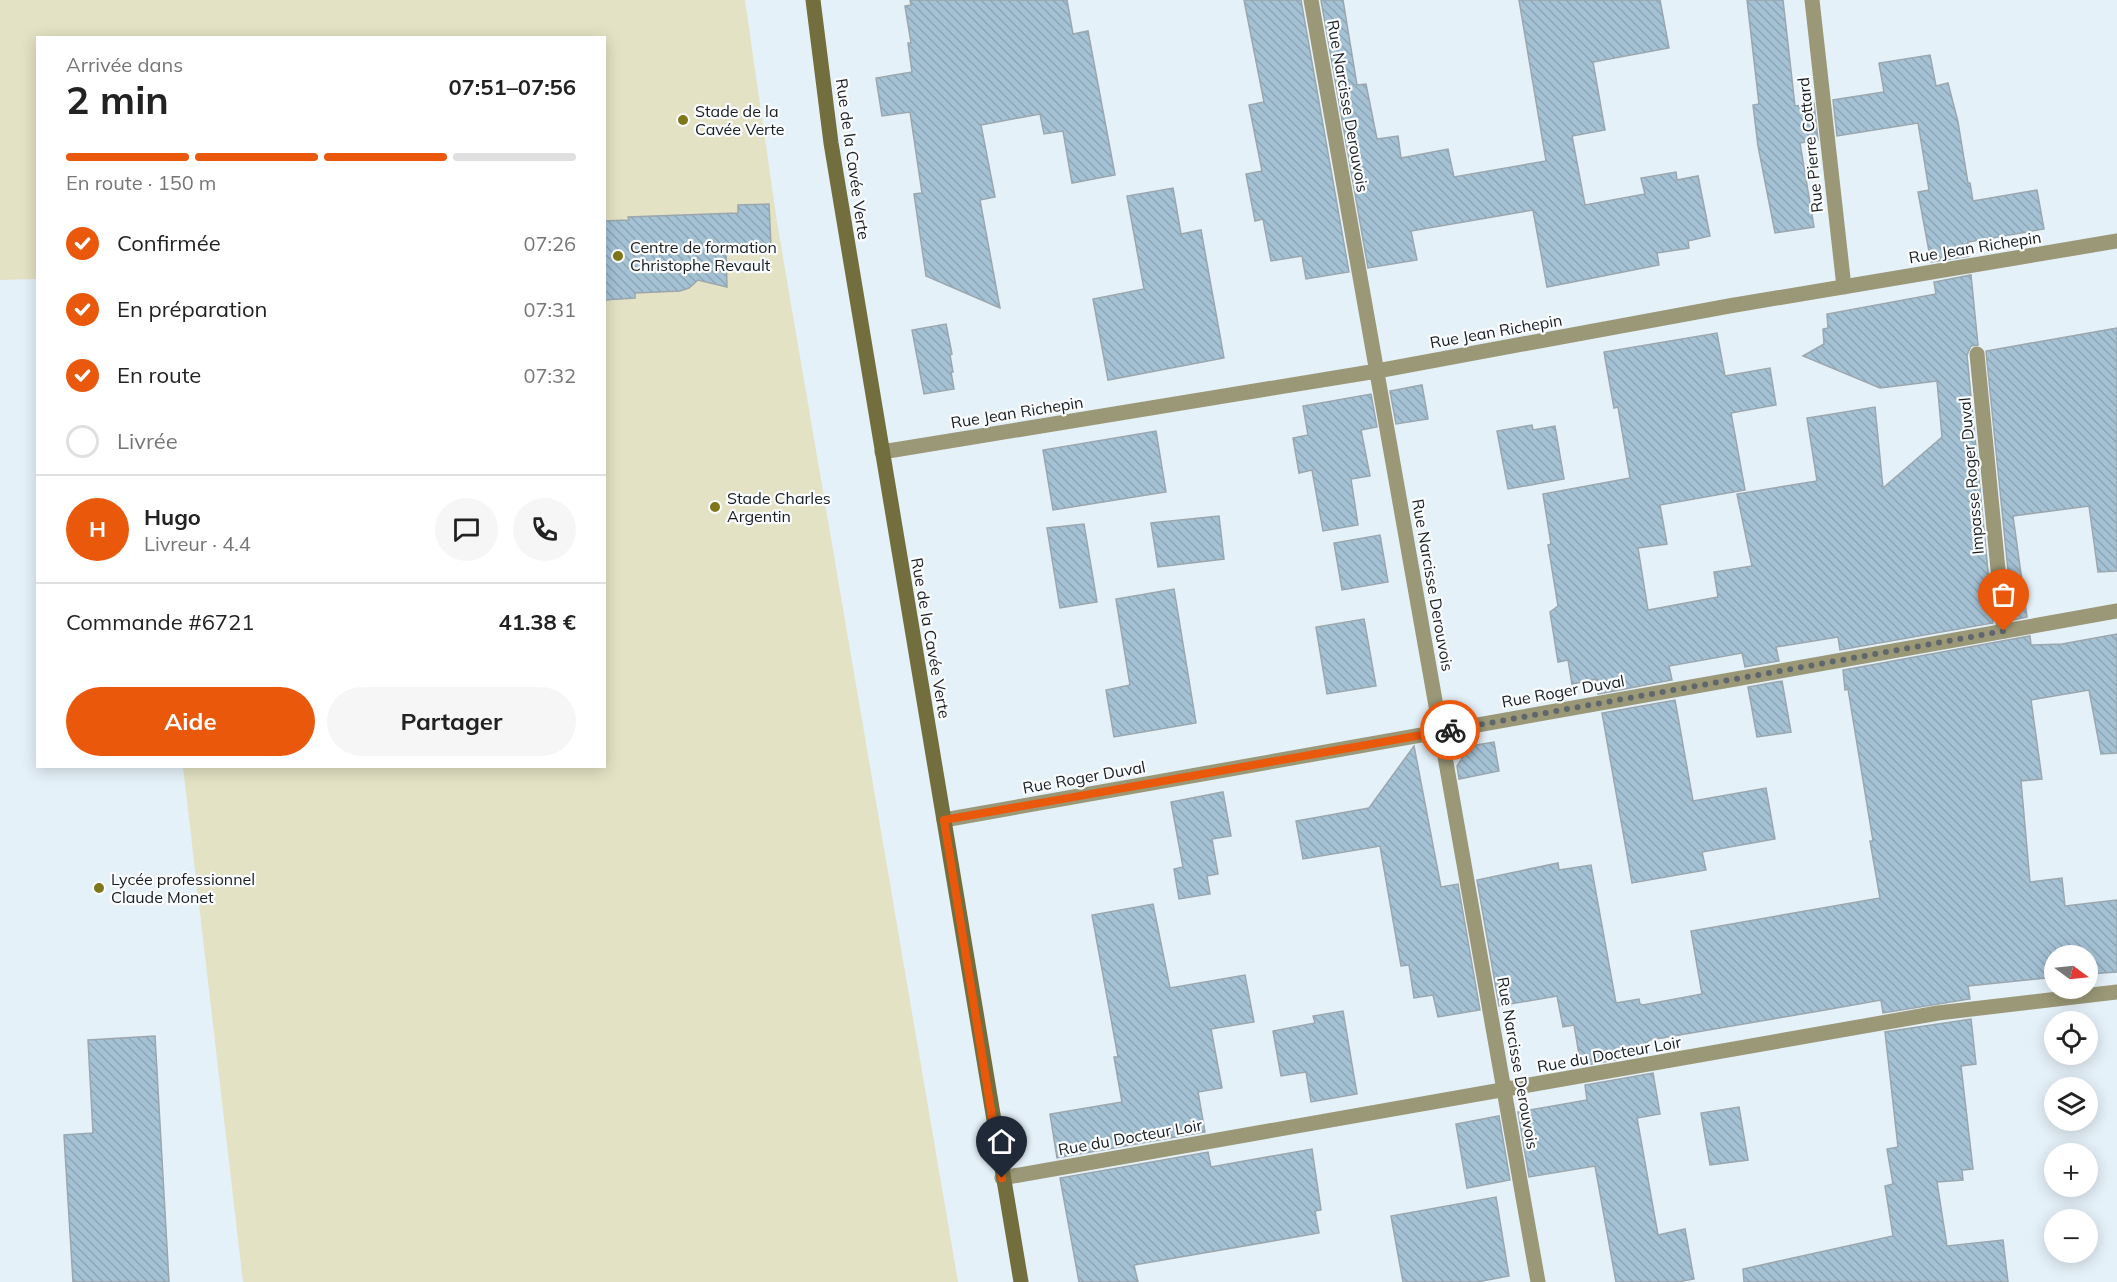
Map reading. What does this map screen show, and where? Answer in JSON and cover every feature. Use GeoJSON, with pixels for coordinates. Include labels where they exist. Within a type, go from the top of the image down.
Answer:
{"type":"FeatureCollection","features":[{"type":"Feature","properties":{"kind":"street","name":"Rue de la Cavée Verte"},"geometry":{"type":"LineString","coordinates":[[813,0],[831,143],[1021,1282]]}},
{"type":"Feature","properties":{"kind":"street","name":"Rue Narcisse Derouvois"},"geometry":{"type":"LineString","coordinates":[[1311,0],[1538,1282]]}},
{"type":"Feature","properties":{"kind":"street","name":"Rue Pierre Cottard"},"geometry":{"type":"LineString","coordinates":[[1812,0],[1844,287]]}},
{"type":"Feature","properties":{"kind":"street","name":"Rue Jean Richepin"},"geometry":{"type":"LineString","coordinates":[[882,452],[1377,371],[1729,306],[2117,242]]}},
{"type":"Feature","properties":{"kind":"street","name":"Impasse Roger Duval"},"geometry":{"type":"LineString","coordinates":[[1977,354],[2004,631]]}},
{"type":"Feature","properties":{"kind":"street","name":"Rue Roger Duval"},"geometry":{"type":"LineString","coordinates":[[944,820],[2117,611]]}},
{"type":"Feature","properties":{"kind":"street","name":"Rue du Docteur Loir"},"geometry":{"type":"LineString","coordinates":[[1002,1178],[1938,1013],[2117,992]]}},
{"type":"Feature","properties":{"kind":"shaded area","name":"Stade Charles Argentin"},"geometry":{"type":"Polygon","coordinates":[[[0,0],[745,0],[777,222],[958,1282],[243,1282],[183,768],[606,768],[606,36],[36,36],[36,279],[0,280],[0,0]]]}},
{"type":"Feature","properties":{"kind":"building"},"geometry":{"type":"Polygon","coordinates":[[[910,0],[1067,0],[1073,34],[1088,31],[1115,175],[1072,183],[1063,131],[1044,134],[1040,114],[981,125],[995,197],[980,200],[1000,308],[926,276],[914,194],[922,193],[910,112],[882,116],[876,78],[912,72],[908,43],[911,43],[905,6],[911,5],[910,0]]]}},
{"type":"Feature","properties":{"kind":"building"},"geometry":{"type":"Polygon","coordinates":[[[1244,0],[1301,0],[1349,272],[1306,279],[1302,256],[1271,261],[1263,219],[1255,221],[1246,174],[1262,171],[1249,105],[1264,102],[1244,0]]]}},
{"type":"Feature","properties":{"kind":"building"},"geometry":{"type":"Polygon","coordinates":[[[1321,0],[1343,0],[1357,85],[1366,84],[1377,139],[1398,136],[1401,158],[1448,149],[1454,177],[1546,161],[1519,0],[1660,0],[1669,48],[1593,62],[1605,130],[1572,136],[1585,205],[1645,194],[1641,178],[1676,172],[1677,180],[1698,176],[1710,236],[1688,241],[1689,248],[1657,253],[1659,265],[1547,287],[1533,210],[1411,231],[1417,260],[1368,268],[1321,0]]]}},
{"type":"Feature","properties":{"kind":"building"},"geometry":{"type":"Polygon","coordinates":[[[1747,0],[1783,0],[1795,106],[1814,103],[1818,140],[1800,143],[1814,227],[1775,233],[1758,146],[1753,105],[1759,104],[1747,0]]]}},
{"type":"Feature","properties":{"kind":"building"},"geometry":{"type":"Polygon","coordinates":[[[1930,55],[1936,86],[1948,83],[1973,201],[2037,190],[2044,229],[1968,242],[1969,256],[1931,262],[1918,192],[1929,190],[1918,123],[1837,136],[1833,100],[1884,92],[1879,63],[1930,55]]]}},
{"type":"Feature","properties":{"kind":"building"},"geometry":{"type":"Polygon","coordinates":[[[1173,188],[1181,234],[1201,230],[1224,358],[1108,380],[1093,299],[1144,289],[1127,196],[1173,188]]]}},
{"type":"Feature","properties":{"kind":"building"},"geometry":{"type":"Polygon","coordinates":[[[769,204],[771,246],[726,248],[727,287],[698,280],[689,288],[680,291],[635,293],[635,298],[606,300],[606,221],[629,220],[628,217],[738,213],[738,205],[769,204]]]}},
{"type":"Feature","properties":{"kind":"building"},"geometry":{"type":"Polygon","coordinates":[[[1971,275],[1978,345],[1971,346],[1967,355],[1993,623],[1840,650],[1838,637],[1776,647],[1779,661],[1745,667],[1742,653],[1669,666],[1672,680],[1598,694],[1596,679],[1572,684],[1568,660],[1558,662],[1550,612],[1558,606],[1548,545],[1551,544],[1543,494],[1630,478],[1618,407],[1614,408],[1604,352],[1717,333],[1725,376],[1770,368],[1776,405],[1731,413],[1745,490],[1660,505],[1667,544],[1638,548],[1648,610],[1718,597],[1714,572],[1752,566],[1737,494],[1817,481],[1807,418],[1875,407],[1883,488],[1942,437],[1937,381],[1880,388],[1803,356],[1824,344],[1823,329],[1828,328],[1827,314],[1936,294],[1934,282],[1971,275]]]}},
{"type":"Feature","properties":{"kind":"building"},"geometry":{"type":"Polygon","coordinates":[[[946,324],[952,354],[950,355],[954,389],[924,394],[912,330],[946,324]]]}},
{"type":"Feature","properties":{"kind":"building"},"geometry":{"type":"Polygon","coordinates":[[[2117,328],[2117,571],[2098,572],[2089,506],[2013,516],[2027,617],[2013,620],[1986,351],[2117,328]]]}},
{"type":"Feature","properties":{"kind":"building"},"geometry":{"type":"Polygon","coordinates":[[[1422,385],[1428,419],[1396,424],[1390,391],[1422,385]]]}},
{"type":"Feature","properties":{"kind":"building"},"geometry":{"type":"Polygon","coordinates":[[[1371,394],[1377,427],[1361,430],[1370,476],[1351,479],[1358,525],[1323,531],[1312,470],[1299,473],[1293,438],[1308,435],[1303,406],[1371,394]]]}},
{"type":"Feature","properties":{"kind":"building"},"geometry":{"type":"Polygon","coordinates":[[[1532,425],[1533,430],[1555,426],[1564,479],[1508,489],[1497,431],[1532,425]]]}},
{"type":"Feature","properties":{"kind":"building"},"geometry":{"type":"Polygon","coordinates":[[[1156,431],[1166,492],[1053,510],[1043,450],[1156,431]]]}},
{"type":"Feature","properties":{"kind":"building"},"geometry":{"type":"Polygon","coordinates":[[[1219,516],[1224,559],[1158,567],[1151,523],[1219,516]]]}},
{"type":"Feature","properties":{"kind":"building"},"geometry":{"type":"Polygon","coordinates":[[[1084,524],[1097,602],[1060,608],[1047,528],[1084,524]]]}},
{"type":"Feature","properties":{"kind":"building"},"geometry":{"type":"Polygon","coordinates":[[[1380,535],[1388,582],[1342,590],[1334,543],[1380,535]]]}},
{"type":"Feature","properties":{"kind":"building"},"geometry":{"type":"Polygon","coordinates":[[[1174,589],[1196,723],[1114,737],[1106,690],[1130,685],[1116,599],[1174,589]]]}},
{"type":"Feature","properties":{"kind":"building"},"geometry":{"type":"Polygon","coordinates":[[[1364,619],[1376,686],[1327,694],[1316,627],[1364,619]]]}},
{"type":"Feature","properties":{"kind":"building"},"geometry":{"type":"Polygon","coordinates":[[[2117,634],[2117,753],[2101,754],[2089,690],[2031,700],[2042,779],[2021,781],[2030,882],[2062,878],[2065,906],[2117,900],[2117,972],[2098,973],[2098,945],[2044,945],[2044,978],[1968,986],[1970,999],[1883,1013],[1881,1000],[1650,1040],[1647,1042],[1649,1054],[1581,1066],[1574,1025],[1563,1027],[1557,996],[1499,1006],[1477,880],[1558,863],[1559,870],[1591,865],[1616,1003],[1639,999],[1640,1004],[1643,1005],[1702,994],[1691,931],[1880,898],[1870,841],[1873,841],[1843,670],[2030,636],[2031,645],[2062,644],[2117,634]]]}},
{"type":"Feature","properties":{"kind":"building"},"geometry":{"type":"Polygon","coordinates":[[[1782,681],[1791,732],[1757,737],[1748,687],[1782,681]]]}},
{"type":"Feature","properties":{"kind":"building"},"geometry":{"type":"Polygon","coordinates":[[[1675,700],[1693,801],[1766,788],[1775,839],[1702,852],[1706,870],[1632,883],[1602,713],[1675,700]]]}},
{"type":"Feature","properties":{"kind":"building"},"geometry":{"type":"Polygon","coordinates":[[[1494,742],[1499,771],[1459,779],[1457,766],[1470,746],[1494,742]]]}},
{"type":"Feature","properties":{"kind":"building"},"geometry":{"type":"Polygon","coordinates":[[[1414,746],[1441,887],[1458,884],[1480,1010],[1438,1017],[1433,995],[1414,998],[1409,965],[1401,966],[1380,846],[1303,859],[1296,821],[1369,808],[1414,746]]]}},
{"type":"Feature","properties":{"kind":"building"},"geometry":{"type":"Polygon","coordinates":[[[1223,792],[1231,836],[1212,839],[1218,874],[1207,876],[1210,894],[1179,899],[1174,869],[1183,867],[1171,802],[1223,792]]]}},
{"type":"Feature","properties":{"kind":"building"},"geometry":{"type":"Polygon","coordinates":[[[1153,904],[1170,988],[1245,975],[1254,1022],[1211,1029],[1222,1088],[1198,1092],[1205,1132],[1057,1158],[1050,1114],[1122,1102],[1114,1057],[1118,1057],[1092,915],[1153,904]]]}},
{"type":"Feature","properties":{"kind":"building"},"geometry":{"type":"Polygon","coordinates":[[[1343,1011],[1357,1094],[1311,1102],[1306,1072],[1281,1076],[1273,1031],[1315,1023],[1313,1016],[1343,1011]]]}},
{"type":"Feature","properties":{"kind":"building"},"geometry":{"type":"Polygon","coordinates":[[[1971,1019],[1976,1064],[1961,1066],[1973,1169],[1962,1170],[1963,1180],[1937,1182],[1947,1246],[2003,1240],[2008,1282],[1744,1282],[1743,1269],[1893,1236],[1885,1186],[1893,1184],[1887,1149],[1898,1147],[1885,1032],[1971,1019]]]}},
{"type":"Feature","properties":{"kind":"building"},"geometry":{"type":"Polygon","coordinates":[[[155,1036],[169,1282],[73,1282],[64,1135],[93,1133],[88,1040],[155,1036]]]}},
{"type":"Feature","properties":{"kind":"building"},"geometry":{"type":"Polygon","coordinates":[[[1653,1073],[1660,1114],[1637,1118],[1658,1235],[1685,1229],[1694,1279],[1678,1282],[1616,1282],[1595,1166],[1529,1177],[1518,1112],[1587,1100],[1585,1085],[1653,1073]]]}},
{"type":"Feature","properties":{"kind":"building"},"geometry":{"type":"Polygon","coordinates":[[[1739,1107],[1748,1160],[1710,1165],[1701,1113],[1739,1107]]]}},
{"type":"Feature","properties":{"kind":"building"},"geometry":{"type":"Polygon","coordinates":[[[1499,1116],[1510,1180],[1467,1188],[1456,1124],[1499,1116]]]}},
{"type":"Feature","properties":{"kind":"building"},"geometry":{"type":"Polygon","coordinates":[[[1312,1149],[1321,1210],[1315,1211],[1319,1233],[1134,1265],[1138,1282],[1079,1282],[1060,1178],[1208,1152],[1211,1167],[1312,1149]]]}},
{"type":"Feature","properties":{"kind":"building"},"geometry":{"type":"Polygon","coordinates":[[[1496,1197],[1509,1276],[1477,1282],[1403,1282],[1391,1216],[1496,1197]]]}},
{"type":"Feature","properties":{"kind":"way so far"},"geometry":{"type":"LineString","coordinates":[[1450,730],[2004,631]]}},
{"type":"Feature","properties":{"kind":"place","name":"Stade de la Cavée Verte"},"geometry":{"type":"Point","coordinates":[683,120]}},
{"type":"Feature","properties":{"kind":"place","name":"Centre de formation Christophe Revault"},"geometry":{"type":"Point","coordinates":[618,256]}},
{"type":"Feature","properties":{"kind":"place","name":"Stade Charles Argentin"},"geometry":{"type":"Point","coordinates":[715,507]}},
{"type":"Feature","properties":{"kind":"place","name":"Lycée professionnel Claude Monet"},"geometry":{"type":"Point","coordinates":[99,888]}},
{"type":"Feature","properties":{"kind":"route"},"geometry":{"type":"LineString","coordinates":[[1002,1178],[944,820],[1450,730]]}}]}
